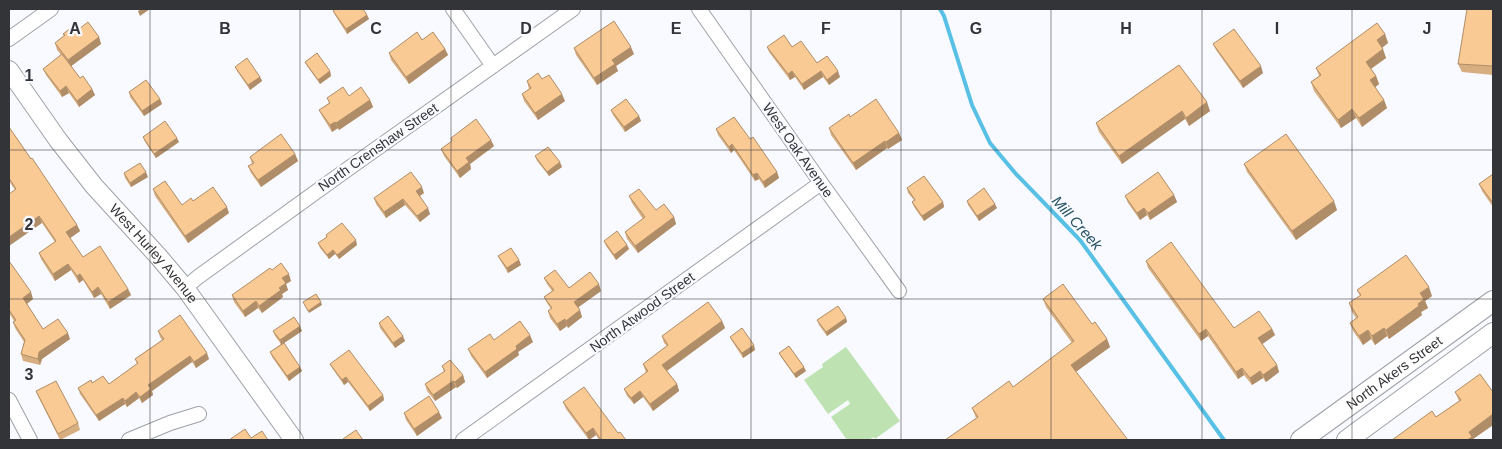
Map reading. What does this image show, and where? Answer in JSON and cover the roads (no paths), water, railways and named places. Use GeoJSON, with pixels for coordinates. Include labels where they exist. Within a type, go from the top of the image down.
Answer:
{"type":"FeatureCollection","features":[{"type":"Feature","properties":{"kind":"main road","name":"North Akers Street"},"geometry":{"type":"LineString","coordinates":[[1301,440],[1492,306]]}},
{"type":"Feature","properties":{"kind":"main road","name":"North Akers Street"},"geometry":{"type":"LineString","coordinates":[[1347,440],[1493,333]]}},
{"type":"Feature","properties":{"kind":"street"},"geometry":{"type":"LineString","coordinates":[[9,39],[51,9]]}},
{"type":"Feature","properties":{"kind":"street"},"geometry":{"type":"LineString","coordinates":[[453,9],[493,66]]}},
{"type":"Feature","properties":{"kind":"street","name":"North Crenshaw Street"},"geometry":{"type":"LineString","coordinates":[[185,288],[337,176],[573,9]]}},
{"type":"Feature","properties":{"kind":"street","name":"West Oak Avenue"},"geometry":{"type":"LineString","coordinates":[[699,9],[899,291]]}},
{"type":"Feature","properties":{"kind":"street","name":"West Hurley Avenue"},"geometry":{"type":"LineString","coordinates":[[9,70],[58,140],[94,186],[185,288],[294,440]]}},
{"type":"Feature","properties":{"kind":"street","name":"North Atwood Street"},"geometry":{"type":"LineString","coordinates":[[463,440],[821,183]]}},
{"type":"Feature","properties":{"kind":"street"},"geometry":{"type":"LineString","coordinates":[[9,400],[30,440]]}},
{"type":"Feature","properties":{"kind":"street"},"geometry":{"type":"LineString","coordinates":[[129,440],[170,423],[199,414]]}},
{"type":"Feature","properties":{"kind":"waterway","name":"Mill Creek"},"geometry":{"type":"LineString","coordinates":[[940,9],[944,16],[972,105],[990,143],[1016,174],[1080,240],[1224,440]]}}]}
